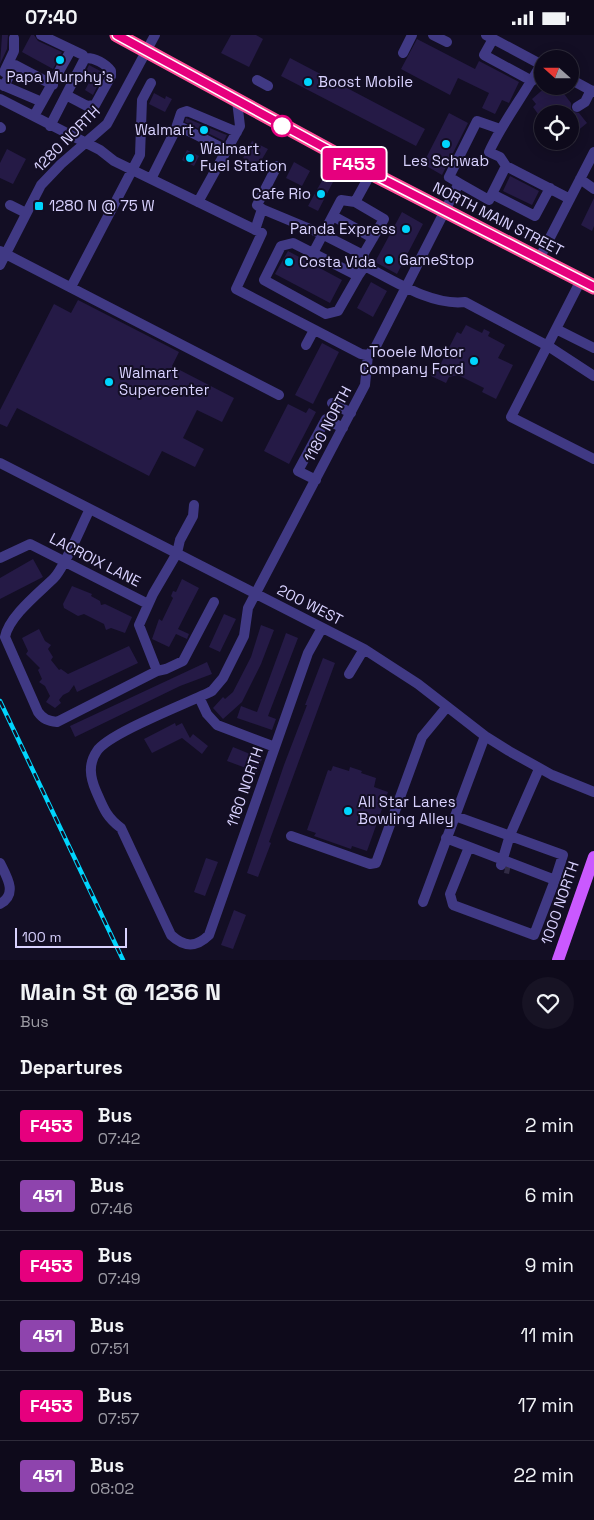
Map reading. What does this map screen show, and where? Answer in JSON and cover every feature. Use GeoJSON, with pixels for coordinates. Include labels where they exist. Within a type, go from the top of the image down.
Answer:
{"type":"FeatureCollection","features":[{"type":"Feature","properties":{"kind":"highway"},"geometry":{"type":"LineString","coordinates":[[117,35],[237,101]]}},
{"type":"Feature","properties":{"kind":"highway","name":"NORTH MAIN STREET"},"geometry":{"type":"LineString","coordinates":[[237,101],[371,173],[587,284]]}},
{"type":"Feature","properties":{"kind":"main road","name":"1000 NORTH"},"geometry":{"type":"LineString","coordinates":[[558,960],[594,857]]}},
{"type":"Feature","properties":{"kind":"street"},"geometry":{"type":"LineString","coordinates":[[41,35],[83,55],[84,60],[50,126]]}},
{"type":"Feature","properties":{"kind":"street","name":"1280 NORTH"},"geometry":{"type":"LineString","coordinates":[[0,265],[3,252],[42,185],[51,174],[86,145],[116,111],[155,35]]}},
{"type":"Feature","properties":{"kind":"street"},"geometry":{"type":"LineString","coordinates":[[403,53],[412,35]]}},
{"type":"Feature","properties":{"kind":"street"},"geometry":{"type":"LineString","coordinates":[[433,35],[447,42]]}},
{"type":"Feature","properties":{"kind":"street"},"geometry":{"type":"LineString","coordinates":[[532,81],[484,55],[489,37],[534,60]]}},
{"type":"Feature","properties":{"kind":"street"},"geometry":{"type":"LineString","coordinates":[[1,84],[14,51],[14,38]]}},
{"type":"Feature","properties":{"kind":"street"},"geometry":{"type":"LineString","coordinates":[[34,117],[71,50]]}},
{"type":"Feature","properties":{"kind":"street"},"geometry":{"type":"LineString","coordinates":[[66,95],[87,106],[95,105],[99,101],[111,76],[111,71],[91,58],[84,60]]}},
{"type":"Feature","properties":{"kind":"street"},"geometry":{"type":"LineString","coordinates":[[1,84],[15,65],[52,85]]}},
{"type":"Feature","properties":{"kind":"street"},"geometry":{"type":"LineString","coordinates":[[534,78],[500,129],[489,152],[500,157],[506,166],[570,199]]}},
{"type":"Feature","properties":{"kind":"street"},"geometry":{"type":"LineString","coordinates":[[257,80],[268,85]]}},
{"type":"Feature","properties":{"kind":"street"},"geometry":{"type":"LineString","coordinates":[[71,287],[133,170],[142,148],[142,100],[151,83]]}},
{"type":"Feature","properties":{"kind":"street"},"geometry":{"type":"LineString","coordinates":[[1,84],[42,102]]}},
{"type":"Feature","properties":{"kind":"street"},"geometry":{"type":"LineString","coordinates":[[579,84],[592,91],[585,102],[579,106]]}},
{"type":"Feature","properties":{"kind":"street"},"geometry":{"type":"LineString","coordinates":[[0,99],[86,145],[100,150],[114,161],[262,233],[236,289],[361,354],[368,355]]}},
{"type":"Feature","properties":{"kind":"street"},"geometry":{"type":"LineString","coordinates":[[198,202],[240,126],[237,101]]}},
{"type":"Feature","properties":{"kind":"street"},"geometry":{"type":"LineString","coordinates":[[151,179],[181,113],[187,111],[237,132]]}},
{"type":"Feature","properties":{"kind":"street"},"geometry":{"type":"LineString","coordinates":[[500,129],[477,121],[449,177],[489,200],[506,166]]}},
{"type":"Feature","properties":{"kind":"street"},"geometry":{"type":"LineString","coordinates":[[177,125],[226,150]]}},
{"type":"Feature","properties":{"kind":"street"},"geometry":{"type":"LineString","coordinates":[[539,259],[594,152]]}},
{"type":"Feature","properties":{"kind":"street"},"geometry":{"type":"LineString","coordinates":[[278,167],[257,205],[262,209],[322,234],[407,287],[451,303],[465,301],[548,345],[594,376]]}},
{"type":"Feature","properties":{"kind":"street"},"geometry":{"type":"LineString","coordinates":[[354,202],[371,173]]}},
{"type":"Feature","properties":{"kind":"street"},"geometry":{"type":"LineString","coordinates":[[580,179],[594,189]]}},
{"type":"Feature","properties":{"kind":"street","name":"1180 NORTH"},"geometry":{"type":"LineString","coordinates":[[187,945],[178,942],[171,935],[121,828],[109,819],[90,773],[94,755],[105,742],[212,691],[223,678],[244,636],[246,617],[256,594],[365,385],[368,355],[375,348],[459,183]]}},
{"type":"Feature","properties":{"kind":"street"},"geometry":{"type":"LineString","coordinates":[[492,194],[536,216],[550,188]]}},
{"type":"Feature","properties":{"kind":"street"},"geometry":{"type":"LineString","coordinates":[[313,253],[341,200],[354,202],[384,219],[373,238],[358,276],[338,311],[326,314],[264,280],[281,246],[293,243],[358,276]]}},
{"type":"Feature","properties":{"kind":"street"},"geometry":{"type":"LineString","coordinates":[[10,205],[26,213]]}},
{"type":"Feature","properties":{"kind":"street"},"geometry":{"type":"LineString","coordinates":[[255,230],[262,209]]}},
{"type":"Feature","properties":{"kind":"street"},"geometry":{"type":"LineString","coordinates":[[332,216],[373,238]]}},
{"type":"Feature","properties":{"kind":"street"},"geometry":{"type":"LineString","coordinates":[[3,252],[279,395]]}},
{"type":"Feature","properties":{"kind":"street"},"geometry":{"type":"LineString","coordinates":[[587,284],[556,329],[511,417],[594,459]]}},
{"type":"Feature","properties":{"kind":"street"},"geometry":{"type":"LineString","coordinates":[[556,329],[594,348]]}},
{"type":"Feature","properties":{"kind":"street"},"geometry":{"type":"LineString","coordinates":[[306,345],[314,330]]}},
{"type":"Feature","properties":{"kind":"street"},"geometry":{"type":"LineString","coordinates":[[332,403],[351,413]]}},
{"type":"Feature","properties":{"kind":"street"},"geometry":{"type":"LineString","coordinates":[[316,480],[298,471],[326,419],[343,428]]}},
{"type":"Feature","properties":{"kind":"street","name":"200 WEST"},"geometry":{"type":"LineString","coordinates":[[0,463],[364,649],[418,684],[485,736],[539,769],[594,792]]}},
{"type":"Feature","properties":{"kind":"street"},"geometry":{"type":"LineString","coordinates":[[157,671],[140,625],[148,605],[177,553],[180,540],[193,516],[194,505]]}},
{"type":"Feature","properties":{"kind":"street"},"geometry":{"type":"LineString","coordinates":[[90,509],[55,577],[43,585],[9,627],[5,637],[38,712],[46,720],[57,721],[157,671],[183,661],[214,602]]}},
{"type":"Feature","properties":{"kind":"street","name":"LACROIX LANE"},"geometry":{"type":"LineString","coordinates":[[0,558],[30,544],[148,605]]}},
{"type":"Feature","properties":{"kind":"street","name":"1160 NORTH"},"geometry":{"type":"LineString","coordinates":[[187,945],[203,941],[208,935],[308,653],[322,628]]}},
{"type":"Feature","properties":{"kind":"street"},"geometry":{"type":"LineString","coordinates":[[349,674],[364,649]]}},
{"type":"Feature","properties":{"kind":"street"},"geometry":{"type":"LineString","coordinates":[[199,697],[207,714],[217,725],[275,747]]}},
{"type":"Feature","properties":{"kind":"street"},"geometry":{"type":"LineString","coordinates":[[291,836],[370,864],[376,863],[422,737],[446,707]]}},
{"type":"Feature","properties":{"kind":"street"},"geometry":{"type":"LineString","coordinates":[[423,902],[485,736]]}},
{"type":"Feature","properties":{"kind":"street"},"geometry":{"type":"LineString","coordinates":[[506,865],[510,835],[539,769]]}},
{"type":"Feature","properties":{"kind":"street"},"geometry":{"type":"LineString","coordinates":[[454,816],[563,855],[534,935],[453,905],[450,894],[469,847]]}},
{"type":"Feature","properties":{"kind":"street"},"geometry":{"type":"LineString","coordinates":[[446,838],[506,865],[526,869],[555,879]]}},
{"type":"Feature","properties":{"kind":"street"},"geometry":{"type":"LineString","coordinates":[[0,863],[9,882],[9,896],[0,904]]}},
{"type":"Feature","properties":{"kind":"building"},"geometry":{"type":"Polygon","coordinates":[[[2,35],[8,35],[7,49],[0,64],[2,35]]]}},
{"type":"Feature","properties":{"kind":"building"},"geometry":{"type":"Polygon","coordinates":[[[31,35],[34,35],[38,41],[62,52],[53,69],[22,52],[31,35]]]}},
{"type":"Feature","properties":{"kind":"building"},"geometry":{"type":"Polygon","coordinates":[[[231,35],[256,35],[263,39],[249,67],[221,53],[231,35]]]}},
{"type":"Feature","properties":{"kind":"building"},"geometry":{"type":"Polygon","coordinates":[[[417,39],[475,69],[479,61],[519,82],[509,103],[502,100],[495,114],[482,108],[489,93],[458,78],[450,95],[401,69],[417,39]]]}},
{"type":"Feature","properties":{"kind":"building"},"geometry":{"type":"Polygon","coordinates":[[[290,58],[425,129],[416,146],[281,76],[290,58]]]}},
{"type":"Feature","properties":{"kind":"building"},"geometry":{"type":"Polygon","coordinates":[[[89,65],[104,73],[93,95],[85,90],[91,79],[91,73],[86,71],[89,65]]]}},
{"type":"Feature","properties":{"kind":"building"},"geometry":{"type":"Polygon","coordinates":[[[154,93],[165,99],[166,96],[172,99],[165,112],[149,104],[154,93]]]}},
{"type":"Feature","properties":{"kind":"building"},"geometry":{"type":"Polygon","coordinates":[[[537,95],[565,95],[571,105],[535,105],[532,99],[537,95]]]}},
{"type":"Feature","properties":{"kind":"building","name":"Les Schwab"},"geometry":{"type":"Polygon","coordinates":[[[449,113],[468,123],[442,175],[423,164],[449,113]]]}},
{"type":"Feature","properties":{"kind":"building"},"geometry":{"type":"Polygon","coordinates":[[[579,113],[587,123],[579,130],[579,113]]]}},
{"type":"Feature","properties":{"kind":"building"},"geometry":{"type":"Polygon","coordinates":[[[186,118],[227,135],[224,141],[185,122],[186,118]]]}},
{"type":"Feature","properties":{"kind":"building"},"geometry":{"type":"Polygon","coordinates":[[[252,141],[268,149],[258,166],[243,158],[252,141]]]}},
{"type":"Feature","properties":{"kind":"building"},"geometry":{"type":"Polygon","coordinates":[[[7,149],[26,159],[13,184],[0,178],[0,163],[7,149]]]}},
{"type":"Feature","properties":{"kind":"building","name":"Walmart Fuel Station"},"geometry":{"type":"Polygon","coordinates":[[[187,150],[199,156],[194,166],[182,160],[187,150]]]}},
{"type":"Feature","properties":{"kind":"building"},"geometry":{"type":"Polygon","coordinates":[[[294,162],[310,171],[302,186],[286,178],[294,162]]]}},
{"type":"Feature","properties":{"kind":"building"},"geometry":{"type":"Polygon","coordinates":[[[510,176],[539,191],[532,205],[503,191],[510,176]]]}},
{"type":"Feature","properties":{"kind":"building","name":"Cafe Rio"},"geometry":{"type":"Polygon","coordinates":[[[324,177],[333,182],[318,211],[308,206],[324,177]]]}},
{"type":"Feature","properties":{"kind":"building"},"geometry":{"type":"Polygon","coordinates":[[[594,198],[594,226],[592,231],[581,225],[594,198]]]}},
{"type":"Feature","properties":{"kind":"building"},"geometry":{"type":"Polygon","coordinates":[[[402,212],[423,224],[397,274],[375,262],[402,212]]]}},
{"type":"Feature","properties":{"kind":"building"},"geometry":{"type":"Polygon","coordinates":[[[288,251],[342,280],[330,303],[275,274],[288,251]]]}},
{"type":"Feature","properties":{"kind":"building"},"geometry":{"type":"Polygon","coordinates":[[[371,282],[387,291],[373,317],[357,308],[371,282]]]}},
{"type":"Feature","properties":{"kind":"building","name":"Walmart Supercenter"},"geometry":{"type":"Polygon","coordinates":[[[78,300],[179,352],[172,366],[234,398],[222,422],[197,410],[183,438],[204,449],[195,467],[162,451],[149,476],[17,408],[7,427],[0,424],[0,410],[54,304],[71,313],[78,300]]]}},
{"type":"Feature","properties":{"kind":"building","name":"Tooele Motor Company Ford"},"geometry":{"type":"Polygon","coordinates":[[[466,325],[482,333],[484,329],[490,332],[488,336],[505,345],[498,358],[513,365],[496,399],[482,392],[484,388],[458,375],[449,377],[446,383],[431,376],[434,367],[438,369],[457,332],[461,334],[466,325]]]}},
{"type":"Feature","properties":{"kind":"building"},"geometry":{"type":"Polygon","coordinates":[[[322,343],[339,352],[313,404],[295,395],[322,343]]]}},
{"type":"Feature","properties":{"kind":"building"},"geometry":{"type":"Polygon","coordinates":[[[288,404],[306,413],[309,408],[316,412],[289,464],[264,451],[288,404]]]}},
{"type":"Feature","properties":{"kind":"building"},"geometry":{"type":"Polygon","coordinates":[[[33,559],[43,577],[0,599],[0,578],[33,559]]]}},
{"type":"Feature","properties":{"kind":"building"},"geometry":{"type":"Polygon","coordinates":[[[182,579],[199,588],[178,629],[189,634],[187,639],[176,634],[169,647],[152,639],[159,619],[162,621],[173,598],[171,596],[173,591],[176,592],[182,579]]]}},
{"type":"Feature","properties":{"kind":"building"},"geometry":{"type":"Polygon","coordinates":[[[72,586],[92,594],[91,596],[100,601],[101,605],[105,604],[132,617],[125,633],[111,628],[106,630],[104,624],[84,614],[78,616],[64,608],[63,604],[72,586]]]}},
{"type":"Feature","properties":{"kind":"building"},"geometry":{"type":"Polygon","coordinates":[[[224,614],[236,619],[220,652],[209,647],[224,614]]]}},
{"type":"Feature","properties":{"kind":"building"},"geometry":{"type":"Polygon","coordinates":[[[261,625],[274,630],[261,664],[242,702],[223,719],[213,708],[223,697],[225,699],[233,692],[251,657],[261,625]]]}},
{"type":"Feature","properties":{"kind":"building"},"geometry":{"type":"Polygon","coordinates":[[[39,629],[45,641],[51,645],[48,649],[53,657],[51,660],[59,670],[61,669],[68,674],[129,646],[138,663],[77,692],[74,685],[69,692],[63,695],[59,700],[61,703],[55,708],[46,702],[50,696],[45,686],[39,682],[42,679],[38,670],[40,668],[26,654],[28,651],[22,638],[39,629]]]}},
{"type":"Feature","properties":{"kind":"building"},"geometry":{"type":"Polygon","coordinates":[[[286,633],[298,638],[268,716],[276,719],[272,730],[237,718],[241,706],[257,712],[286,633]]]}},
{"type":"Feature","properties":{"kind":"building"},"geometry":{"type":"Polygon","coordinates":[[[323,658],[335,663],[258,877],[247,873],[323,658]]]}},
{"type":"Feature","properties":{"kind":"building"},"geometry":{"type":"Polygon","coordinates":[[[207,662],[212,674],[180,686],[75,737],[70,726],[207,662]]]}},
{"type":"Feature","properties":{"kind":"building"},"geometry":{"type":"Polygon","coordinates":[[[175,723],[176,726],[182,723],[190,738],[193,734],[208,746],[202,754],[182,738],[152,753],[144,739],[175,723]]]}},
{"type":"Feature","properties":{"kind":"building"},"geometry":{"type":"Polygon","coordinates":[[[233,747],[262,759],[257,772],[227,761],[233,747]]]}},
{"type":"Feature","properties":{"kind":"building","name":"All Star Lanes Bowling Alley"},"geometry":{"type":"Polygon","coordinates":[[[333,766],[349,771],[350,767],[362,771],[361,773],[376,778],[374,787],[388,792],[367,851],[352,846],[351,849],[314,836],[316,833],[307,830],[328,770],[331,771],[333,766]]]}},
{"type":"Feature","properties":{"kind":"building"},"geometry":{"type":"Polygon","coordinates":[[[206,858],[218,862],[205,896],[194,892],[206,858]]]}},
{"type":"Feature","properties":{"kind":"building"},"geometry":{"type":"Polygon","coordinates":[[[234,910],[246,915],[233,949],[221,945],[234,910]]]}},
{"type":"Feature","properties":{"kind":"tunnel"},"geometry":{"type":"LineString","coordinates":[[505,868],[510,869]]}},
{"type":"Feature","properties":{"kind":"railway"},"geometry":{"type":"LineString","coordinates":[[0,701],[123,960]]}},
{"type":"Feature","properties":{"kind":"bus line","name":"F453"},"geometry":{"type":"LineString","coordinates":[[117,35],[371,173],[594,287]]}},
{"type":"Feature","properties":{"kind":"place","name":"Papa Murphy's"},"geometry":{"type":"Point","coordinates":[60,60]}},
{"type":"Feature","properties":{"kind":"place","name":"Boost Mobile"},"geometry":{"type":"Point","coordinates":[308,82]}},
{"type":"Feature","properties":{"kind":"place","name":"Walmart"},"geometry":{"type":"Point","coordinates":[204,130]}},
{"type":"Feature","properties":{"kind":"place","name":"Les Schwab"},"geometry":{"type":"Point","coordinates":[446,144]}},
{"type":"Feature","properties":{"kind":"place","name":"Walmart Fuel Station"},"geometry":{"type":"Point","coordinates":[190,158]}},
{"type":"Feature","properties":{"kind":"place","name":"Cafe Rio"},"geometry":{"type":"Point","coordinates":[321,194]}},
{"type":"Feature","properties":{"kind":"place","name":"1280 N @ 75 W"},"geometry":{"type":"Point","coordinates":[39,206]}},
{"type":"Feature","properties":{"kind":"place","name":"Panda Express"},"geometry":{"type":"Point","coordinates":[406,229]}},
{"type":"Feature","properties":{"kind":"place","name":"GameStop"},"geometry":{"type":"Point","coordinates":[389,260]}},
{"type":"Feature","properties":{"kind":"place","name":"Costa Vida"},"geometry":{"type":"Point","coordinates":[289,262]}},
{"type":"Feature","properties":{"kind":"place","name":"Tooele Motor Company Ford"},"geometry":{"type":"Point","coordinates":[474,361]}},
{"type":"Feature","properties":{"kind":"place","name":"Walmart Supercenter"},"geometry":{"type":"Point","coordinates":[109,382]}},
{"type":"Feature","properties":{"kind":"place","name":"All Star Lanes Bowling Alley"},"geometry":{"type":"Point","coordinates":[348,811]}}]}
